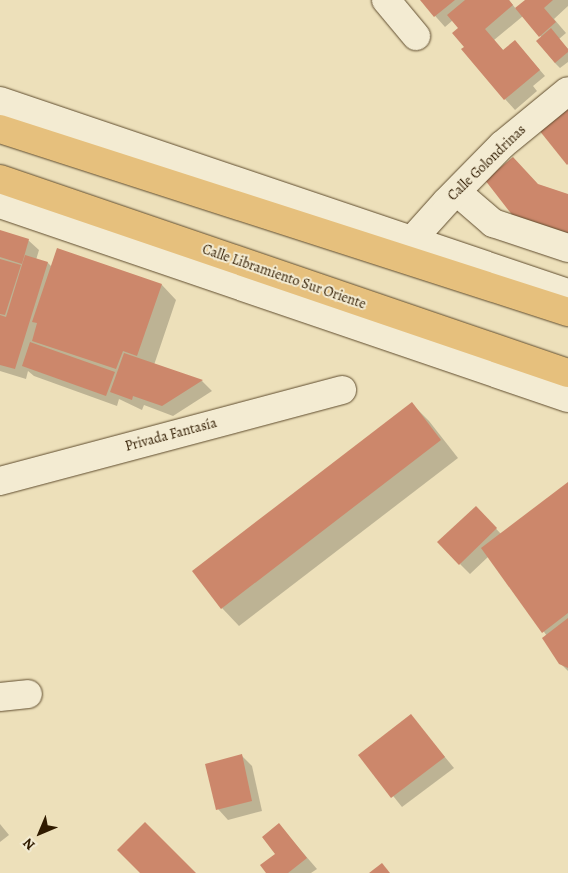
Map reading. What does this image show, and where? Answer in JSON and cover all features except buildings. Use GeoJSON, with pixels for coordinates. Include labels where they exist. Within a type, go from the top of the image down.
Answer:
{"type":"FeatureCollection","features":[{"type":"Feature","properties":{"kind":"main road"},"geometry":{"type":"LineString","coordinates":[[0,129],[568,312]]}},
{"type":"Feature","properties":{"kind":"main road","name":"Calle Libramiento Sur Oriente"},"geometry":{"type":"LineString","coordinates":[[0,179],[38,194],[568,373]]}},
{"type":"Feature","properties":{"kind":"street"},"geometry":{"type":"LineString","coordinates":[[386,0],[416,36]]}},
{"type":"Feature","properties":{"kind":"street","name":"Calle Golondrinas"},"geometry":{"type":"LineString","coordinates":[[411,241],[502,145],[568,91]]}},
{"type":"Feature","properties":{"kind":"street"},"geometry":{"type":"LineString","coordinates":[[0,101],[568,293]]}},
{"type":"Feature","properties":{"kind":"street"},"geometry":{"type":"LineString","coordinates":[[456,192],[493,223],[568,248]]}},
{"type":"Feature","properties":{"kind":"street"},"geometry":{"type":"LineString","coordinates":[[0,204],[568,398]]}},
{"type":"Feature","properties":{"kind":"street","name":"Privada Fantasía"},"geometry":{"type":"LineString","coordinates":[[0,481],[342,390]]}},
{"type":"Feature","properties":{"kind":"street"},"geometry":{"type":"LineString","coordinates":[[0,697],[28,694]]}}]}
